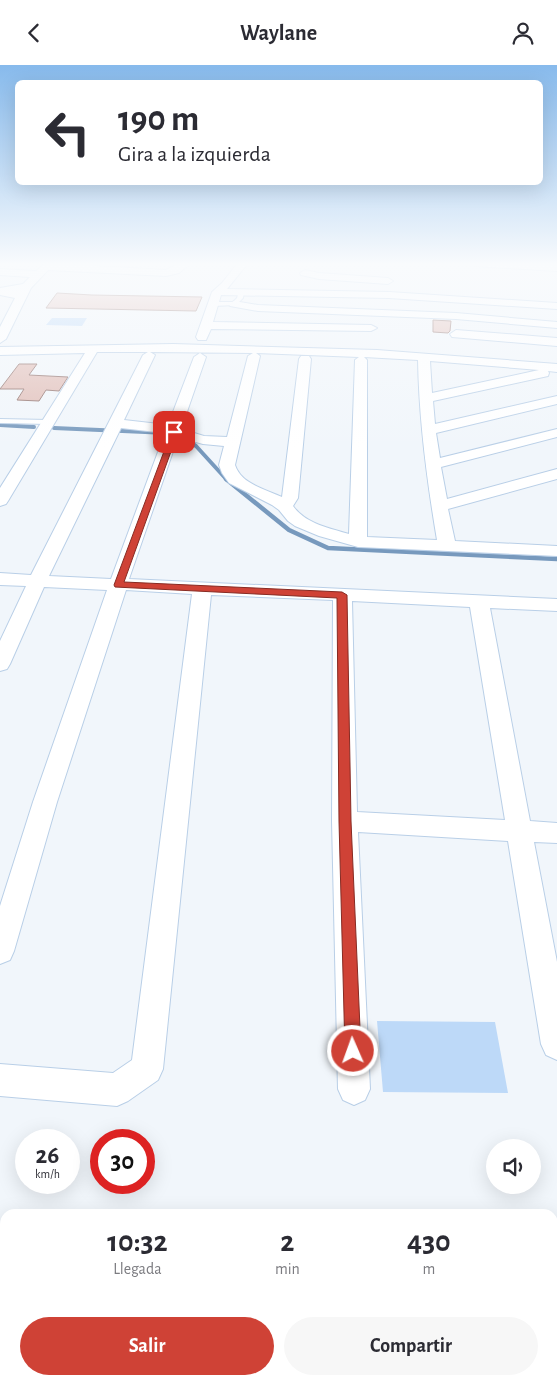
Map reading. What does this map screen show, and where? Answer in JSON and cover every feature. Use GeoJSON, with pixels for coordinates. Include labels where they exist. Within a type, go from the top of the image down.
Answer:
{"type":"FeatureCollection","features":[{"type":"Feature","properties":{"kind":"street"},"geometry":{"type":"LineString","coordinates":[[0,339],[3,325]]}},
{"type":"Feature","properties":{"kind":"street"},"geometry":{"type":"LineString","coordinates":[[0,951],[45,802],[118,585],[174,434],[206,325],[365,344],[424,357],[452,346],[557,343]]}},
{"type":"Feature","properties":{"kind":"street"},"geometry":{"type":"LineString","coordinates":[[358,542],[365,344],[371,325]]}},
{"type":"Feature","properties":{"kind":"street"},"geometry":{"type":"LineString","coordinates":[[452,346],[455,325]]}},
{"type":"Feature","properties":{"kind":"street"},"geometry":{"type":"LineString","coordinates":[[0,351],[90,353],[199,352],[365,344]]}},
{"type":"Feature","properties":{"kind":"street"},"geometry":{"type":"LineString","coordinates":[[452,346],[557,369]]}},
{"type":"Feature","properties":{"kind":"street"},"geometry":{"type":"LineString","coordinates":[[0,501],[90,353]]}},
{"type":"Feature","properties":{"kind":"street"},"geometry":{"type":"LineString","coordinates":[[0,664],[37,581],[149,355]]}},
{"type":"Feature","properties":{"kind":"street"},"geometry":{"type":"LineString","coordinates":[[254,356],[227,465],[230,476],[285,506],[294,518],[326,532],[358,542],[557,551]]}},
{"type":"Feature","properties":{"kind":"street"},"geometry":{"type":"LineString","coordinates":[[424,357],[425,399],[439,506],[447,547]]}},
{"type":"Feature","properties":{"kind":"street"},"geometry":{"type":"LineString","coordinates":[[285,506],[290,498],[305,359]]}},
{"type":"Feature","properties":{"kind":"street"},"geometry":{"type":"LineString","coordinates":[[425,399],[557,369]]}},
{"type":"Feature","properties":{"kind":"street"},"geometry":{"type":"LineString","coordinates":[[429,430],[557,400]]}},
{"type":"Feature","properties":{"kind":"street"},"geometry":{"type":"LineString","coordinates":[[113,429],[174,434],[203,440],[233,442]]}},
{"type":"Feature","properties":{"kind":"street"},"geometry":{"type":"LineString","coordinates":[[434,464],[557,433]]}},
{"type":"Feature","properties":{"kind":"street"},"geometry":{"type":"LineString","coordinates":[[439,506],[557,473]]}},
{"type":"Feature","properties":{"kind":"street"},"geometry":{"type":"LineString","coordinates":[[0,474],[16,474]]}},
{"type":"Feature","properties":{"kind":"street"},"geometry":{"type":"LineString","coordinates":[[0,579],[557,605]]}},
{"type":"Feature","properties":{"kind":"street"},"geometry":{"type":"LineString","coordinates":[[0,1080],[117,1090],[147,1069],[202,589]]}},
{"type":"Feature","properties":{"kind":"street"},"geometry":{"type":"LineString","coordinates":[[342,595],[345,821],[354,1089]]}},
{"type":"Feature","properties":{"kind":"street"},"geometry":{"type":"LineString","coordinates":[[479,601],[557,1044]]}},
{"type":"Feature","properties":{"kind":"street"},"geometry":{"type":"LineString","coordinates":[[345,821],[557,833]]}},
{"type":"Feature","properties":{"kind":"lane"},"geometry":{"type":"LineString","coordinates":[[0,421],[48,422]]}},
{"type":"Feature","properties":{"kind":"shaded area"},"geometry":{"type":"Polygon","coordinates":[[[46,325],[83,325],[82,326],[46,325]]]}},
{"type":"Feature","properties":{"kind":"shaded area"},"geometry":{"type":"Polygon","coordinates":[[[377,1021],[495,1022],[508,1093],[383,1092],[377,1021]]]}},
{"type":"Feature","properties":{"kind":"building"},"geometry":{"type":"Polygon","coordinates":[[[433,325],[451,325],[448,333],[433,332],[433,325]]]}},
{"type":"Feature","properties":{"kind":"building"},"geometry":{"type":"Polygon","coordinates":[[[19,364],[37,364],[29,375],[68,377],[59,391],[46,390],[39,401],[17,400],[24,389],[0,389],[19,364]]]}},
{"type":"Feature","properties":{"kind":"waterway"},"geometry":{"type":"LineString","coordinates":[[0,425],[34,427]]}},
{"type":"Feature","properties":{"kind":"waterway"},"geometry":{"type":"LineString","coordinates":[[54,428],[168,433]]}},
{"type":"Feature","properties":{"kind":"waterway"},"geometry":{"type":"LineString","coordinates":[[179,435],[196,446],[226,479]]}},
{"type":"Feature","properties":{"kind":"waterway"},"geometry":{"type":"LineString","coordinates":[[226,479],[289,530],[328,548],[557,559]]}},
{"type":"Feature","properties":{"kind":"route"},"geometry":{"type":"LineString","coordinates":[[174,432],[118,585],[342,595],[345,821],[353,1051]]}}]}
